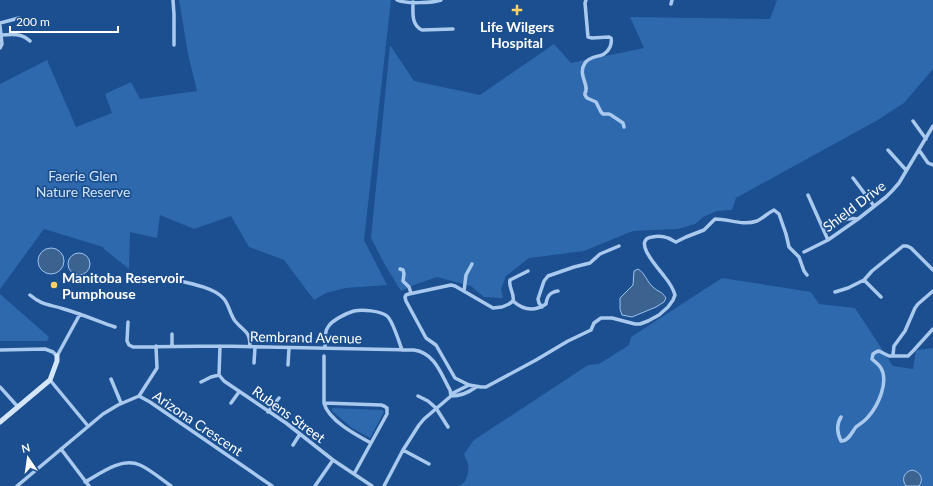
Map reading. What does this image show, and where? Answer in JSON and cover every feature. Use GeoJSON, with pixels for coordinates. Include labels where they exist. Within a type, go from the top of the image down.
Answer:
{"type":"FeatureCollection","features":[{"type":"Feature","properties":{"kind":"street"},"geometry":{"type":"LineString","coordinates":[[173,0],[174,45]]}},
{"type":"Feature","properties":{"kind":"street"},"geometry":{"type":"LineString","coordinates":[[397,0],[401,2],[436,2],[441,0]]}},
{"type":"Feature","properties":{"kind":"street"},"geometry":{"type":"LineString","coordinates":[[586,0],[588,37],[606,37],[611,38],[612,41],[609,49],[603,55],[590,58],[585,63],[582,69],[584,81],[587,87],[584,93],[587,98],[596,102],[603,114],[611,115],[623,124],[624,127]]}},
{"type":"Feature","properties":{"kind":"street"},"geometry":{"type":"LineString","coordinates":[[413,2],[414,21],[418,28],[422,30],[453,29]]}},
{"type":"Feature","properties":{"kind":"street"},"geometry":{"type":"LineString","coordinates":[[0,48],[2,44],[0,25],[19,18]]}},
{"type":"Feature","properties":{"kind":"street"},"geometry":{"type":"LineString","coordinates":[[1,35],[16,34],[27,38],[30,41]]}},
{"type":"Feature","properties":{"kind":"street"},"geometry":{"type":"LineString","coordinates":[[912,121],[926,139]]}},
{"type":"Feature","properties":{"kind":"street","name":"Shield Drive"},"geometry":{"type":"LineString","coordinates":[[804,252],[828,240],[886,197],[897,186],[933,126]]}},
{"type":"Feature","properties":{"kind":"street"},"geometry":{"type":"LineString","coordinates":[[888,150],[906,170]]}},
{"type":"Feature","properties":{"kind":"street"},"geometry":{"type":"LineString","coordinates":[[919,150],[928,163],[933,165]]}},
{"type":"Feature","properties":{"kind":"street"},"geometry":{"type":"LineString","coordinates":[[853,178],[874,206]]}},
{"type":"Feature","properties":{"kind":"street"},"geometry":{"type":"LineString","coordinates":[[808,195],[828,240]]}},
{"type":"Feature","properties":{"kind":"street"},"geometry":{"type":"LineString","coordinates":[[513,301],[509,304],[495,308],[451,285],[411,293],[405,297],[426,338],[436,345],[455,378],[469,386],[483,388],[568,341],[590,331],[594,323],[601,318],[612,318],[638,324],[648,321],[661,312],[674,300],[675,294],[669,283],[646,252],[645,244],[648,238],[663,237],[676,242],[704,230],[715,219],[748,223],[758,220],[772,211],[775,211],[779,215],[785,230],[789,247],[799,257],[807,275]]}},
{"type":"Feature","properties":{"kind":"street"},"geometry":{"type":"LineString","coordinates":[[823,228],[845,219],[858,219]]}},
{"type":"Feature","properties":{"kind":"street"},"geometry":{"type":"LineString","coordinates":[[542,307],[538,299],[544,281],[548,276],[590,263],[600,254],[619,246]]}},
{"type":"Feature","properties":{"kind":"street"},"geometry":{"type":"LineString","coordinates":[[835,292],[848,288],[864,280],[872,271],[900,248],[906,246],[909,246],[933,270]]}},
{"type":"Feature","properties":{"kind":"street"},"geometry":{"type":"LineString","coordinates":[[464,291],[465,278],[472,264]]}},
{"type":"Feature","properties":{"kind":"street"},"geometry":{"type":"LineString","coordinates":[[400,269],[404,272],[403,281],[409,287],[411,293]]}},
{"type":"Feature","properties":{"kind":"street"},"geometry":{"type":"LineString","coordinates":[[513,301],[510,280],[528,271]]}},
{"type":"Feature","properties":{"kind":"street"},"geometry":{"type":"LineString","coordinates":[[166,278],[200,286],[218,293],[225,300],[234,319],[248,333],[250,338],[250,346]]}},
{"type":"Feature","properties":{"kind":"street"},"geometry":{"type":"LineString","coordinates":[[864,280],[881,297]]}},
{"type":"Feature","properties":{"kind":"street"},"geometry":{"type":"LineString","coordinates":[[513,301],[529,309],[535,310],[546,304],[547,298],[550,294],[558,291]]}},
{"type":"Feature","properties":{"kind":"street"},"geometry":{"type":"LineString","coordinates":[[893,355],[893,347],[905,331],[915,308],[933,291]]}},
{"type":"Feature","properties":{"kind":"street"},"geometry":{"type":"LineString","coordinates":[[30,295],[37,301],[46,305],[64,309],[115,326]]}},
{"type":"Feature","properties":{"kind":"street"},"geometry":{"type":"LineString","coordinates":[[325,348],[326,331],[328,326],[351,312],[358,311],[377,312],[387,316],[391,320],[402,350]]}},
{"type":"Feature","properties":{"kind":"street"},"geometry":{"type":"LineString","coordinates":[[0,422],[50,380],[57,361],[57,356],[80,314]]}},
{"type":"Feature","properties":{"kind":"street","name":"Rembrand Avenue"},"geometry":{"type":"LineString","coordinates":[[128,322],[128,341],[129,345],[133,347],[250,346],[418,351],[429,356],[434,362],[451,393]]}},
{"type":"Feature","properties":{"kind":"street"},"geometry":{"type":"LineString","coordinates":[[841,417],[837,428],[840,439],[843,442],[857,426],[867,418],[880,398],[882,374],[880,367],[872,359],[874,353],[878,351],[887,355],[909,355],[933,329]]}},
{"type":"Feature","properties":{"kind":"street"},"geometry":{"type":"LineString","coordinates":[[172,334],[172,346]]}},
{"type":"Feature","properties":{"kind":"street"},"geometry":{"type":"LineString","coordinates":[[139,396],[157,368],[156,346]]}},
{"type":"Feature","properties":{"kind":"street"},"geometry":{"type":"LineString","coordinates":[[201,382],[219,375],[220,346]]}},
{"type":"Feature","properties":{"kind":"street"},"geometry":{"type":"LineString","coordinates":[[254,363],[255,347]]}},
{"type":"Feature","properties":{"kind":"street"},"geometry":{"type":"LineString","coordinates":[[288,365],[289,348]]}},
{"type":"Feature","properties":{"kind":"street"},"geometry":{"type":"LineString","coordinates":[[0,350],[45,349],[53,352],[57,356]]}},
{"type":"Feature","properties":{"kind":"street"},"geometry":{"type":"LineString","coordinates":[[324,356],[324,403],[326,410],[330,415],[353,433],[371,443]]}},
{"type":"Feature","properties":{"kind":"street","name":"Rubens Street"},"geometry":{"type":"LineString","coordinates":[[219,375],[226,383],[300,434],[333,460],[372,486]]}},
{"type":"Feature","properties":{"kind":"street"},"geometry":{"type":"LineString","coordinates":[[111,379],[121,403]]}},
{"type":"Feature","properties":{"kind":"street"},"geometry":{"type":"LineString","coordinates":[[50,380],[88,426]]}},
{"type":"Feature","properties":{"kind":"street"},"geometry":{"type":"LineString","coordinates":[[384,486],[403,450],[421,422],[451,393],[469,386]]}},
{"type":"Feature","properties":{"kind":"street"},"geometry":{"type":"LineString","coordinates":[[0,387],[18,407]]}},
{"type":"Feature","properties":{"kind":"street"},"geometry":{"type":"LineString","coordinates":[[451,393],[462,395],[476,387]]}},
{"type":"Feature","properties":{"kind":"street"},"geometry":{"type":"LineString","coordinates":[[231,403],[239,392]]}},
{"type":"Feature","properties":{"kind":"street","name":"Arizona Crescent"},"geometry":{"type":"LineString","coordinates":[[17,486],[108,410],[139,396],[272,486]]}},
{"type":"Feature","properties":{"kind":"street"},"geometry":{"type":"LineString","coordinates":[[418,396],[428,401],[436,408],[448,427]]}},
{"type":"Feature","properties":{"kind":"street"},"geometry":{"type":"LineString","coordinates":[[268,412],[279,398]]}},
{"type":"Feature","properties":{"kind":"street"},"geometry":{"type":"LineString","coordinates":[[324,403],[376,404],[384,406],[388,410],[354,474]]}},
{"type":"Feature","properties":{"kind":"street"},"geometry":{"type":"LineString","coordinates":[[293,445],[300,434]]}},
{"type":"Feature","properties":{"kind":"street"},"geometry":{"type":"LineString","coordinates":[[61,449],[88,486]]}},
{"type":"Feature","properties":{"kind":"street"},"geometry":{"type":"LineString","coordinates":[[403,450],[429,464]]}},
{"type":"Feature","properties":{"kind":"street"},"geometry":{"type":"LineString","coordinates":[[315,486],[333,460]]}},
{"type":"Feature","properties":{"kind":"street"},"geometry":{"type":"LineString","coordinates":[[85,482],[115,466],[129,463],[141,466],[171,486]]}},
{"type":"Feature","properties":{"kind":"green space","name":"Faerie Glen Nature Reserve"},"geometry":{"type":"Polygon","coordinates":[[[179,0],[391,0],[364,240],[387,285],[345,288],[326,293],[314,300],[284,260],[249,247],[231,216],[194,229],[160,215],[157,238],[130,232],[129,269],[103,247],[44,229],[0,289],[0,84],[47,60],[76,127],[112,113],[105,94],[131,82],[140,99],[197,91],[188,54],[179,0]]]}},
{"type":"Feature","properties":{"kind":"green space"},"geometry":{"type":"Polygon","coordinates":[[[777,0],[933,0],[933,69],[904,103],[876,121],[736,198],[732,210],[717,211],[703,217],[695,224],[678,229],[633,231],[584,251],[529,258],[506,276],[501,289],[503,298],[484,297],[471,286],[437,277],[401,291],[371,238],[390,45],[414,81],[480,95],[554,44],[571,63],[644,48],[630,17],[770,19],[777,0]]]}},
{"type":"Feature","properties":{"kind":"green space"},"geometry":{"type":"Polygon","coordinates":[[[722,278],[811,292],[819,304],[855,308],[893,366],[913,369],[916,350],[933,348],[933,486],[458,486],[464,483],[467,477],[468,465],[464,454],[474,440],[588,365],[599,364],[629,345],[631,337],[722,278]]]}},
{"type":"Feature","properties":{"kind":"green space"},"geometry":{"type":"Polygon","coordinates":[[[0,294],[49,337],[47,341],[0,341],[0,294]]]}},
{"type":"Feature","properties":{"kind":"green space"},"geometry":{"type":"Polygon","coordinates":[[[332,408],[382,410],[384,412],[370,438],[352,428],[332,411],[332,408]]]}},
{"type":"Feature","properties":{"kind":"shaded area"},"geometry":{"type":"Polygon","coordinates":[[[51,248],[60,252],[64,261],[60,270],[51,274],[42,270],[38,261],[42,252],[51,248]]]}},
{"type":"Feature","properties":{"kind":"shaded area"},"geometry":{"type":"Polygon","coordinates":[[[79,253],[87,256],[90,264],[87,272],[79,275],[71,272],[68,264],[71,256],[79,253]]]}},
{"type":"Feature","properties":{"kind":"shaded area"},"geometry":{"type":"Polygon","coordinates":[[[638,269],[651,285],[666,298],[664,302],[656,307],[632,317],[622,315],[620,309],[620,298],[633,285],[634,271],[638,269]]]}},
{"type":"Feature","properties":{"kind":"shaded area"},"geometry":{"type":"Polygon","coordinates":[[[912,470],[918,472],[921,476],[921,483],[919,486],[906,486],[904,483],[905,474],[912,470]]]}},
{"type":"Feature","properties":{"kind":"place","name":"Life Wilgers Hospital"},"geometry":{"type":"Point","coordinates":[517,10]}},
{"type":"Feature","properties":{"kind":"place","name":"Manitoba Reservoir Pumphouse"},"geometry":{"type":"Point","coordinates":[54,285]}}]}
